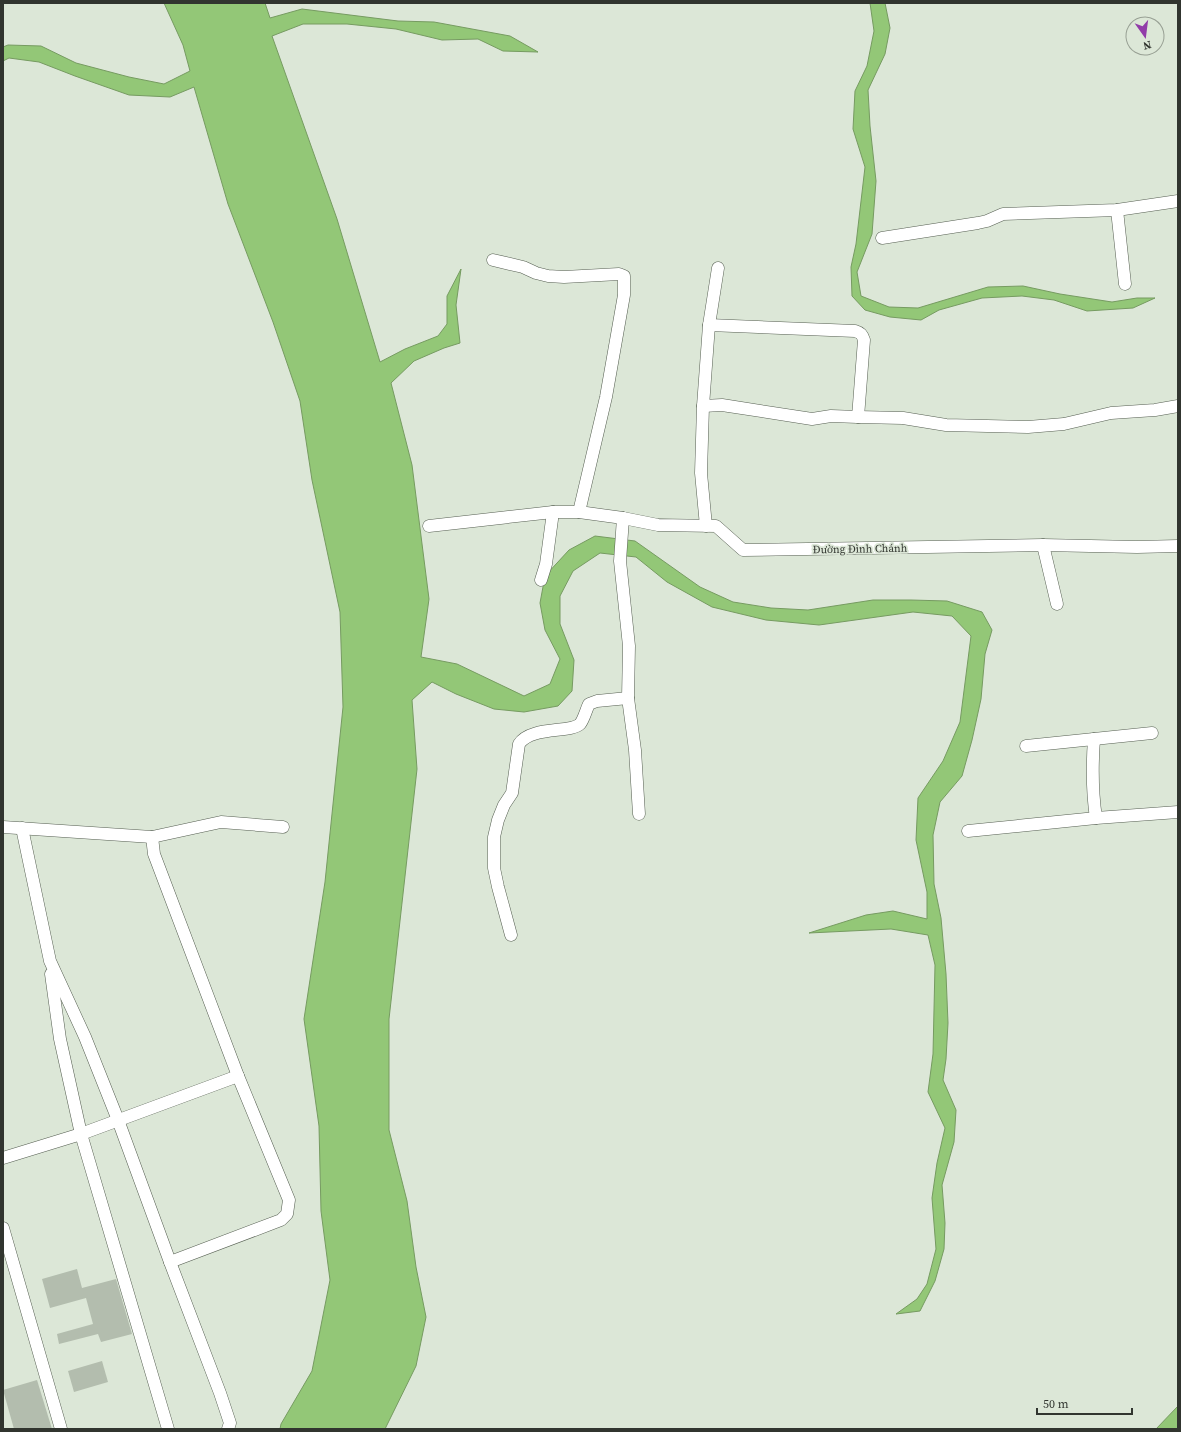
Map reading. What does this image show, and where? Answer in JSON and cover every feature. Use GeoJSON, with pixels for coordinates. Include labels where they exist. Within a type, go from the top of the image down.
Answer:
{"type":"FeatureCollection","features":[{"type":"Feature","properties":{"kind":"street"},"geometry":{"type":"LineString","coordinates":[[882,238],[978,223],[1003,214],[1117,210],[1178,201]]}},
{"type":"Feature","properties":{"kind":"street"},"geometry":{"type":"LineString","coordinates":[[1117,210],[1125,284]]}},
{"type":"Feature","properties":{"kind":"street"},"geometry":{"type":"LineString","coordinates":[[493,260],[523,267],[536,273],[548,276],[564,277],[619,274],[624,276],[624,295],[606,397],[579,512]]}},
{"type":"Feature","properties":{"kind":"street"},"geometry":{"type":"LineString","coordinates":[[706,526],[702,473],[703,406],[709,325],[718,268]]}},
{"type":"Feature","properties":{"kind":"street"},"geometry":{"type":"LineString","coordinates":[[709,325],[855,331],[860,333],[864,340],[858,416]]}},
{"type":"Feature","properties":{"kind":"street"},"geometry":{"type":"LineString","coordinates":[[703,406],[722,405],[812,419],[831,416],[858,416],[904,418],[946,425],[1028,427],[1064,424],[1111,413],[1155,410],[1178,406]]}},
{"type":"Feature","properties":{"kind":"street"},"geometry":{"type":"LineString","coordinates":[[541,580],[546,564],[553,512]]}},
{"type":"Feature","properties":{"kind":"street","name":"Đường Đình Chánh"},"geometry":{"type":"LineString","coordinates":[[429,526],[553,512],[579,512],[623,518],[658,525],[716,526],[743,550],[1043,545],[1137,547],[1178,546]]}},
{"type":"Feature","properties":{"kind":"street"},"geometry":{"type":"LineString","coordinates":[[623,518],[620,556],[629,646],[628,698],[635,750],[639,814]]}},
{"type":"Feature","properties":{"kind":"street"},"geometry":{"type":"LineString","coordinates":[[1043,545],[1057,604]]}},
{"type":"Feature","properties":{"kind":"street"},"geometry":{"type":"LineString","coordinates":[[511,935],[494,868],[494,837],[498,820],[504,805],[512,793],[519,744],[522,739],[541,732],[580,724],[589,704],[597,701],[628,698]]}},
{"type":"Feature","properties":{"kind":"street"},"geometry":{"type":"LineString","coordinates":[[1026,746],[1152,733]]}},
{"type":"Feature","properties":{"kind":"street"},"geometry":{"type":"LineString","coordinates":[[1094,739],[1092,764],[1093,796],[1096,818]]}},
{"type":"Feature","properties":{"kind":"street"},"geometry":{"type":"LineString","coordinates":[[968,831],[1096,818],[1178,812]]}},
{"type":"Feature","properties":{"kind":"street"},"geometry":{"type":"LineString","coordinates":[[3,827],[152,837],[221,822],[283,827]]}},
{"type":"Feature","properties":{"kind":"street"},"geometry":{"type":"LineString","coordinates":[[22,828],[50,961],[60,1039],[80,1134],[168,1429]]}},
{"type":"Feature","properties":{"kind":"street"},"geometry":{"type":"LineString","coordinates":[[152,837],[154,854],[238,1076],[289,1200],[288,1214],[281,1220],[170,1262]]}},
{"type":"Feature","properties":{"kind":"street"},"geometry":{"type":"LineString","coordinates":[[50,961],[85,1037],[118,1120],[230,1422],[228,1429]]}},
{"type":"Feature","properties":{"kind":"street"},"geometry":{"type":"LineString","coordinates":[[3,1158],[80,1134],[238,1076]]}},
{"type":"Feature","properties":{"kind":"street"},"geometry":{"type":"LineString","coordinates":[[3,1228],[61,1429]]}},
{"type":"Feature","properties":{"kind":"shaded area"},"geometry":{"type":"Polygon","coordinates":[[[164,3],[265,3],[270,18],[302,9],[398,21],[434,22],[510,36],[538,52],[503,51],[478,39],[442,40],[396,29],[347,24],[303,24],[272,36],[337,219],[380,362],[405,349],[438,336],[447,324],[447,296],[461,269],[456,305],[460,343],[414,361],[391,383],[412,465],[429,599],[421,657],[457,664],[524,696],[550,684],[560,659],[545,630],[540,603],[545,576],[569,550],[595,536],[635,541],[700,587],[733,602],[771,608],[808,610],[873,600],[947,601],[982,612],[992,630],[985,654],[981,699],[972,740],[962,776],[940,802],[933,835],[934,884],[941,918],[946,974],[948,1023],[943,1080],[956,1110],[954,1142],[942,1185],[945,1223],[944,1249],[935,1281],[920,1311],[896,1314],[917,1299],[927,1284],[936,1249],[932,1198],[937,1163],[945,1128],[928,1092],[933,1054],[935,965],[928,935],[891,929],[809,933],[866,915],[893,911],[927,919],[927,892],[916,840],[918,798],[943,761],[960,722],[971,636],[952,616],[913,612],[819,625],[766,620],[712,607],[667,582],[636,557],[600,553],[573,571],[560,596],[560,624],[574,660],[572,691],[558,706],[524,712],[494,709],[456,694],[432,682],[412,700],[417,769],[389,1019],[389,1130],[407,1201],[416,1267],[426,1317],[416,1366],[385,1429],[280,1429],[281,1424],[312,1371],[330,1280],[321,1211],[319,1126],[304,1019],[325,882],[343,707],[340,612],[312,480],[300,401],[273,322],[228,204],[194,87],[170,97],[129,95],[39,62],[9,58],[3,61],[3,47],[8,45],[41,46],[76,63],[129,77],[164,84],[190,71],[183,45],[164,3]]]}},
{"type":"Feature","properties":{"kind":"shaded area"},"geometry":{"type":"Polygon","coordinates":[[[870,3],[885,3],[890,28],[885,54],[868,90],[876,181],[872,234],[857,272],[861,296],[889,307],[918,308],[988,287],[1023,286],[1060,294],[1112,302],[1137,298],[1155,298],[1133,308],[1087,311],[1054,300],[1022,296],[982,298],[939,310],[921,320],[890,317],[865,310],[852,296],[851,267],[856,244],[865,167],[853,129],[855,91],[867,66],[874,31],[870,3]]]}},
{"type":"Feature","properties":{"kind":"shaded area"},"geometry":{"type":"Polygon","coordinates":[[[1178,1406],[1178,1429],[1156,1429],[1178,1406]]]}},
{"type":"Feature","properties":{"kind":"building"},"geometry":{"type":"Polygon","coordinates":[[[77,1269],[82,1288],[116,1279],[132,1334],[101,1342],[98,1334],[59,1344],[57,1334],[93,1324],[86,1298],[50,1308],[42,1279],[77,1269]]]}},
{"type":"Feature","properties":{"kind":"building"},"geometry":{"type":"Polygon","coordinates":[[[102,1361],[108,1382],[74,1392],[68,1371],[102,1361]]]}},
{"type":"Feature","properties":{"kind":"building"},"geometry":{"type":"Polygon","coordinates":[[[37,1380],[52,1429],[14,1429],[3,1390],[37,1380]]]}}]}
